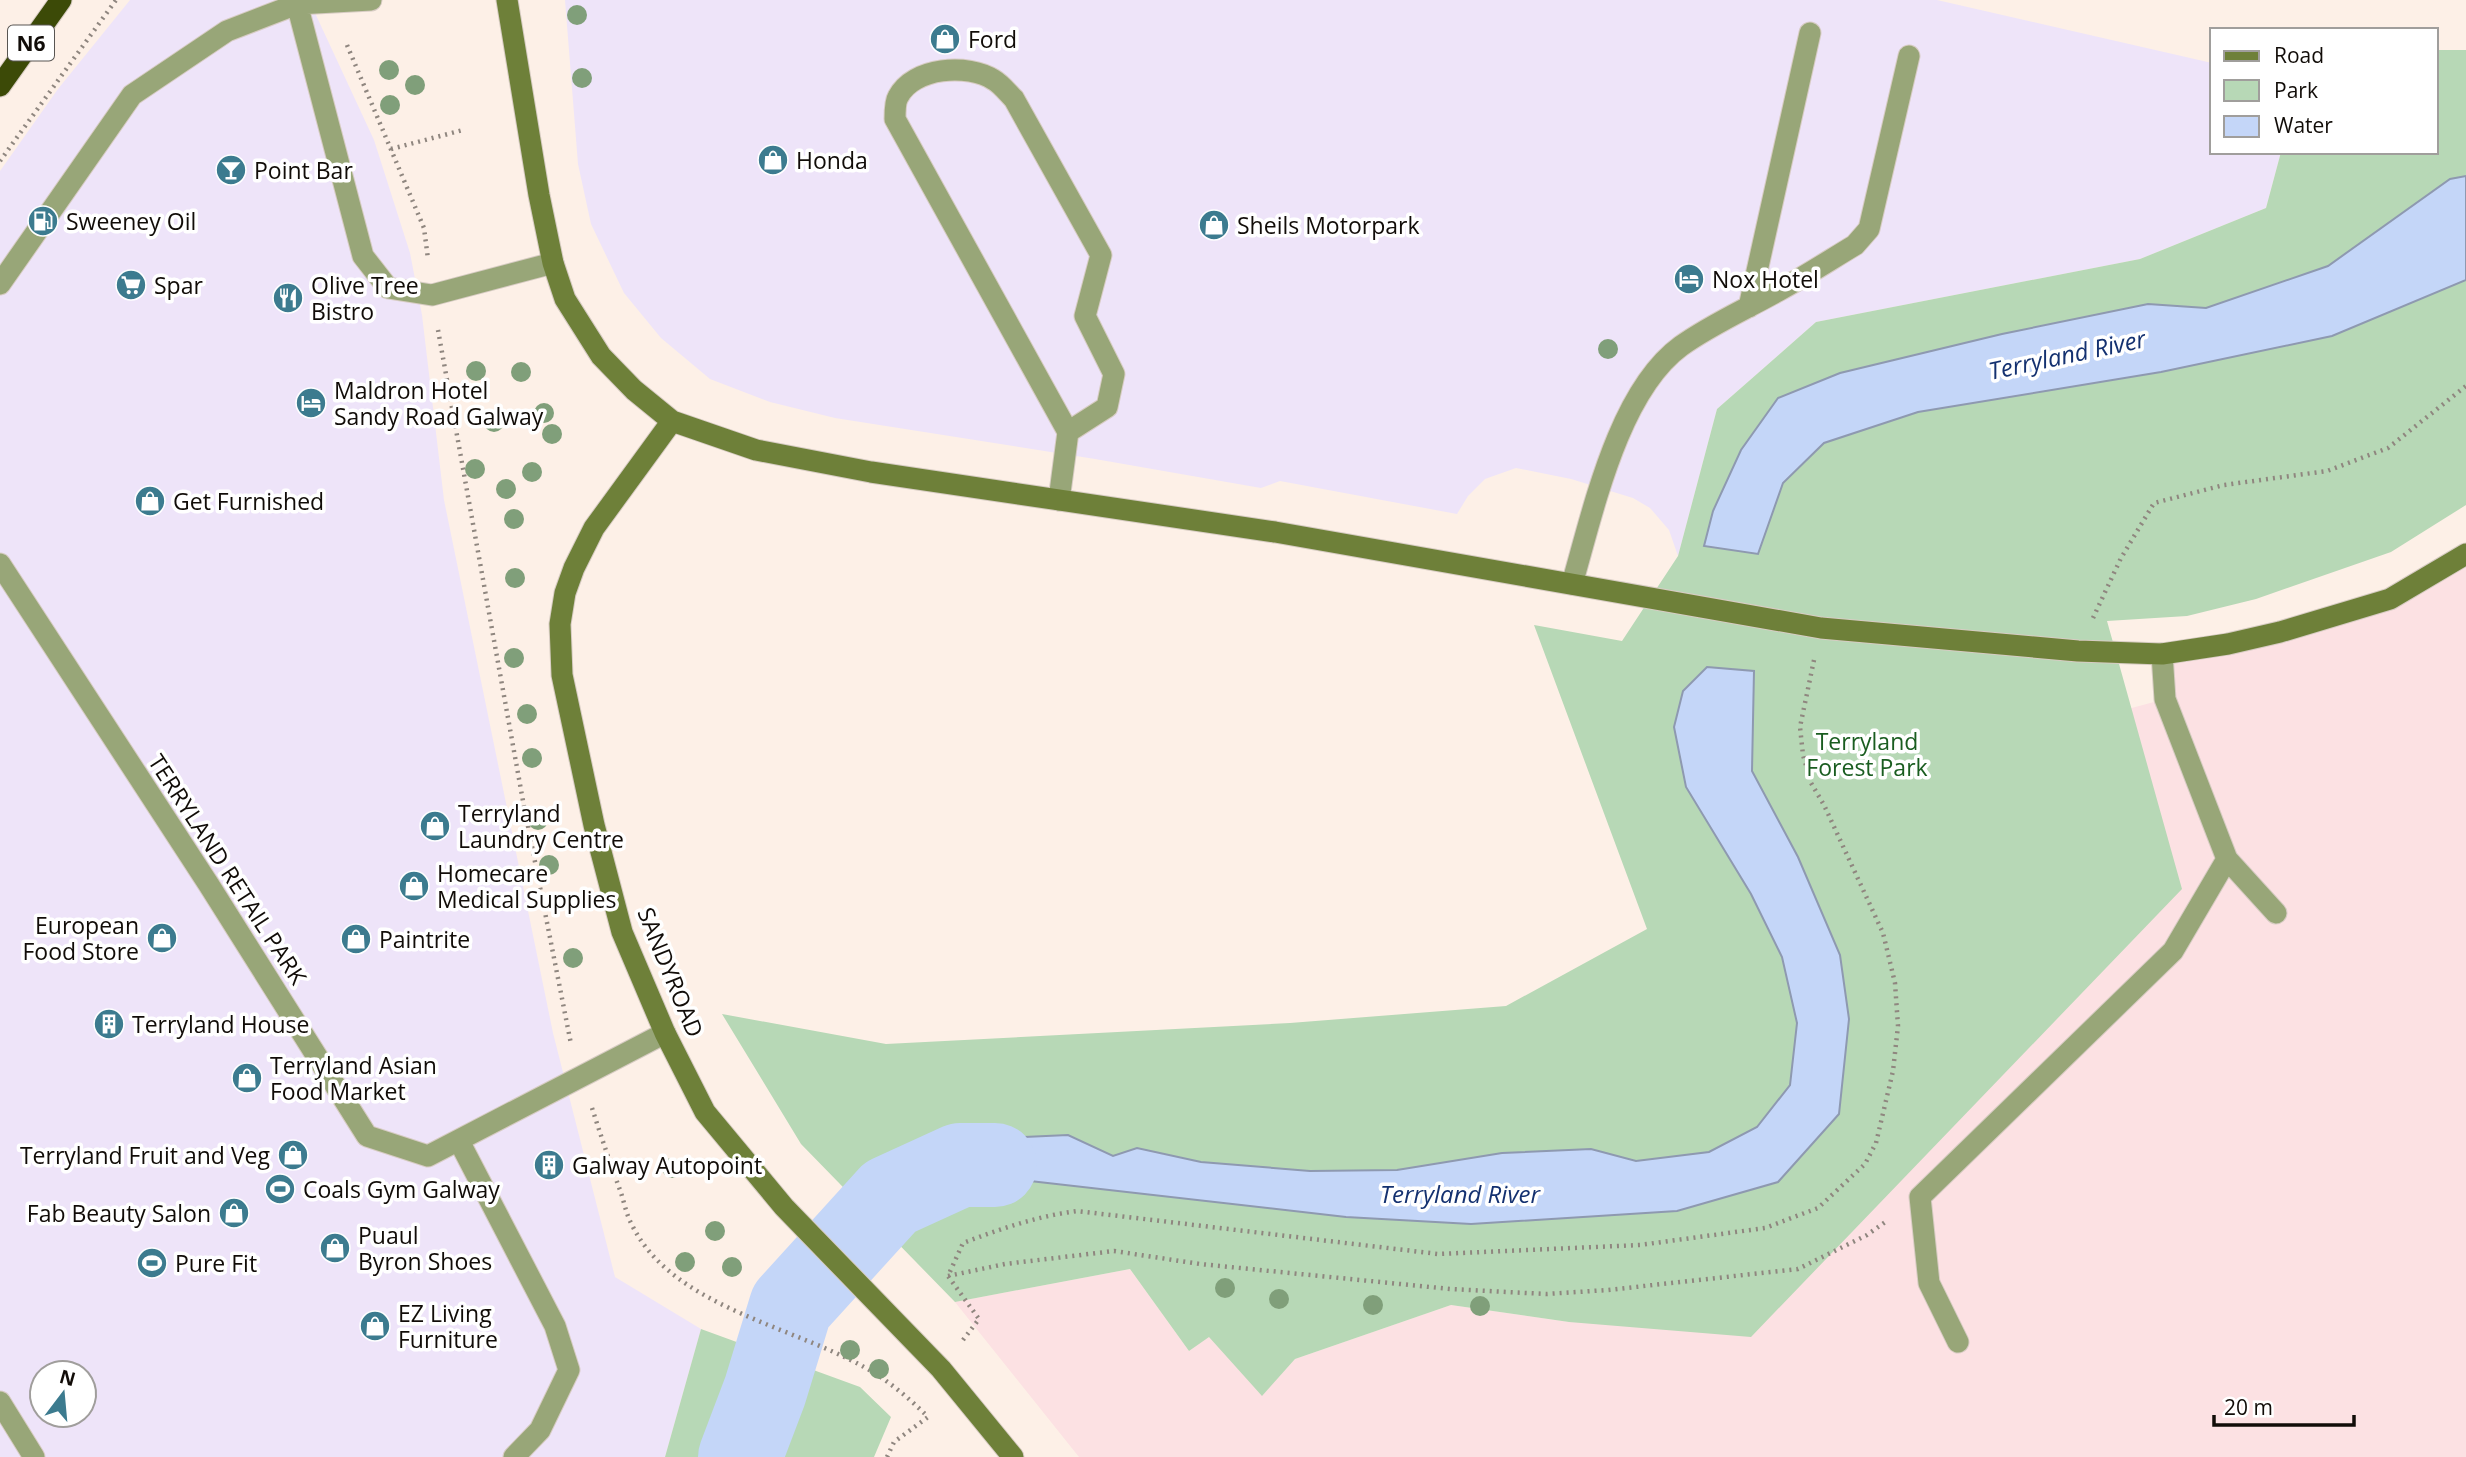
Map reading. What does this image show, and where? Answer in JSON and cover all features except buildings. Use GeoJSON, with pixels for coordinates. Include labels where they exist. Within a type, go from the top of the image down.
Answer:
{"type":"FeatureCollection","features":[{"type":"Feature","properties":{"kind":"highway","name":"N6"},"geometry":{"type":"LineString","coordinates":[[0,86],[61,0]]}},
{"type":"Feature","properties":{"kind":"street"},"geometry":{"type":"LineString","coordinates":[[507,0],[553,262],[565,299],[601,356],[634,390],[672,421],[756,450],[871,472],[1275,532],[1821,628],[2078,651],[2162,654],[2228,644],[2280,632],[2390,599],[2466,554]]}},
{"type":"Feature","properties":{"kind":"street","name":"SANDYROAD"},"geometry":{"type":"LineString","coordinates":[[672,421],[594,528],[565,593],[560,624],[562,675],[594,825],[622,932],[665,1033],[705,1112],[784,1207],[942,1369],[1013,1457]]}},
{"type":"Feature","properties":{"kind":"lane"},"geometry":{"type":"LineString","coordinates":[[0,284],[132,94],[227,31],[297,4],[371,0]]}},
{"type":"Feature","properties":{"kind":"lane"},"geometry":{"type":"LineString","coordinates":[[297,4],[363,256],[388,288],[432,295],[553,262]]}},
{"type":"Feature","properties":{"kind":"lane"},"geometry":{"type":"LineString","coordinates":[[1749,307],[1810,33]]}},
{"type":"Feature","properties":{"kind":"lane"},"geometry":{"type":"LineString","coordinates":[[1572,584],[1601,486],[1632,406],[1653,374],[1679,347],[1856,245],[1869,229],[1909,56]]}},
{"type":"Feature","properties":{"kind":"lane"},"geometry":{"type":"LineString","coordinates":[[1059,500],[1068,432],[895,119],[897,97],[912,80],[935,72],[967,70],[993,79],[1014,99],[1101,255],[1085,316],[1114,374],[1107,407],[1068,432]]}},
{"type":"Feature","properties":{"kind":"lane","name":"TERRYLAND RETAIL PARK"},"geometry":{"type":"LineString","coordinates":[[0,564],[201,874],[366,1136],[428,1156],[665,1033]]}},
{"type":"Feature","properties":{"kind":"lane"},"geometry":{"type":"LineString","coordinates":[[2162,654],[2165,699],[2227,859],[2276,913]]}},
{"type":"Feature","properties":{"kind":"lane"},"geometry":{"type":"LineString","coordinates":[[1958,1342],[1929,1283],[1920,1197],[2173,951],[2227,859]]}},
{"type":"Feature","properties":{"kind":"lane"},"geometry":{"type":"LineString","coordinates":[[459,1141],[555,1326],[569,1370],[540,1430],[514,1457]]}},
{"type":"Feature","properties":{"kind":"lane"},"geometry":{"type":"LineString","coordinates":[[0,1402],[34,1457]]}},
{"type":"Feature","properties":{"kind":"path"},"geometry":{"type":"LineString","coordinates":[[0,161],[116,0]]}},
{"type":"Feature","properties":{"kind":"path"},"geometry":{"type":"LineString","coordinates":[[348,45],[424,228],[432,295],[523,801],[572,1048]]}},
{"type":"Feature","properties":{"kind":"path"},"geometry":{"type":"LineString","coordinates":[[391,149],[463,130]]}},
{"type":"Feature","properties":{"kind":"path"},"geometry":{"type":"LineString","coordinates":[[2078,651],[2121,558],[2154,503],[2224,485],[2327,471],[2388,448],[2466,386]]}},
{"type":"Feature","properties":{"kind":"path"},"geometry":{"type":"LineString","coordinates":[[947,1276],[963,1243],[1032,1220],[1077,1212],[1438,1254],[1640,1245],[1765,1228],[1818,1208],[1865,1164],[1876,1143],[1893,1070],[1898,1026],[1895,983],[1883,933],[1811,783],[1803,755],[1800,727],[1821,628]]}},
{"type":"Feature","properties":{"kind":"path"},"geometry":{"type":"LineString","coordinates":[[590,1102],[632,1226],[656,1259],[684,1283],[733,1309],[820,1346],[878,1375],[928,1417],[894,1442],[887,1457]]}},
{"type":"Feature","properties":{"kind":"path"},"geometry":{"type":"LineString","coordinates":[[947,1276],[1005,1264],[1114,1251],[1200,1264],[1450,1289],[1546,1294],[1608,1290],[1798,1269],[1867,1235],[1920,1197]]}},
{"type":"Feature","properties":{"kind":"path"},"geometry":{"type":"LineString","coordinates":[[942,1369],[979,1319],[947,1276]]}},
{"type":"Feature","properties":{"kind":"shaded area"},"geometry":{"type":"Polygon","coordinates":[[[130,0],[309,0],[374,140],[410,253],[422,315],[444,500],[553,1033],[615,1277],[701,1329],[665,1457],[0,1457],[0,171],[58,89],[130,0]]]}},
{"type":"Feature","properties":{"kind":"shaded area"},"geometry":{"type":"Polygon","coordinates":[[[565,0],[1937,0],[2210,63],[2210,154],[2280,154],[2266,208],[2140,259],[1816,322],[1717,409],[1678,556],[1669,530],[1650,508],[1633,498],[1571,479],[1516,468],[1485,479],[1468,496],[1457,514],[1280,481],[1261,488],[835,418],[770,402],[710,379],[661,338],[624,293],[591,224],[578,164],[565,0]]]}},
{"type":"Feature","properties":{"kind":"shaded area"},"geometry":{"type":"Polygon","coordinates":[[[2466,555],[2466,1457],[1079,1457],[955,1302],[1130,1269],[1189,1351],[1209,1336],[1262,1395],[1295,1359],[1451,1305],[1569,1322],[2128,709],[2165,699],[2162,654],[2390,599],[2466,555]]]}},
{"type":"Feature","properties":{"kind":"green space","name":"Terryland Forest Park"},"geometry":{"type":"Polygon","coordinates":[[[2438,50],[2466,50],[2466,505],[2391,552],[2256,599],[2187,616],[2107,621],[2182,889],[1751,1337],[1569,1322],[1451,1305],[1295,1359],[1262,1396],[1209,1337],[1189,1351],[1130,1269],[955,1302],[801,1144],[722,1014],[886,1044],[1290,1023],[1506,1006],[1647,929],[1534,625],[1622,641],[1678,556],[1717,409],[1816,322],[2140,259],[2266,208],[2280,154],[2438,154],[2438,50]]]}},
{"type":"Feature","properties":{"kind":"green space"},"geometry":{"type":"Polygon","coordinates":[[[701,1329],[860,1387],[891,1417],[874,1457],[665,1457],[701,1329]]]}},
{"type":"Feature","properties":{"kind":"water"},"geometry":{"type":"Polygon","coordinates":[[[2466,176],[2466,280],[2332,336],[2161,372],[1918,412],[1824,443],[1783,483],[1758,554],[1704,546],[1713,511],[1741,450],[1778,398],[1840,373],[2002,334],[2148,304],[2206,308],[2328,266],[2450,179],[2466,176]]]}},
{"type":"Feature","properties":{"kind":"water"},"geometry":{"type":"Polygon","coordinates":[[[1707,667],[1754,671],[1752,771],[1798,857],[1840,955],[1849,1019],[1839,1114],[1778,1182],[1677,1211],[1471,1224],[1346,1217],[1030,1181],[958,1187],[909,1216],[861,1180],[901,1158],[1024,1137],[1068,1135],[1113,1156],[1137,1148],[1201,1162],[1310,1171],[1397,1170],[1502,1153],[1591,1149],[1636,1161],[1709,1152],[1757,1127],[1790,1085],[1797,1023],[1782,957],[1751,894],[1686,787],[1674,727],[1683,691],[1707,667]]]}},
{"type":"Feature","properties":{"kind":"water"},"geometry":{"type":"Polygon","coordinates":[[[755,1355],[787,1366],[756,1457],[721,1457],[741,1403],[755,1355]]]}},
{"type":"Feature","properties":{"kind":"waterway","name":"Terryland River"},"geometry":{"type":"LineString","coordinates":[[740,1457],[765,1391],[791,1306],[890,1197],[960,1165],[995,1165]]}},
{"type":"Feature","properties":{"kind":"place","name":"Ford"},"geometry":{"type":"Point","coordinates":[945,39]}},
{"type":"Feature","properties":{"kind":"place","name":"Honda"},"geometry":{"type":"Point","coordinates":[773,160]}},
{"type":"Feature","properties":{"kind":"place","name":"Point Bar"},"geometry":{"type":"Point","coordinates":[231,170]}},
{"type":"Feature","properties":{"kind":"place","name":"Sweeney Oil"},"geometry":{"type":"Point","coordinates":[43,221]}},
{"type":"Feature","properties":{"kind":"place","name":"Sheils Motorpark"},"geometry":{"type":"Point","coordinates":[1214,225]}},
{"type":"Feature","properties":{"kind":"place","name":"Nox Hotel"},"geometry":{"type":"Point","coordinates":[1689,279]}},
{"type":"Feature","properties":{"kind":"place","name":"Spar"},"geometry":{"type":"Point","coordinates":[131,285]}},
{"type":"Feature","properties":{"kind":"place","name":"Olive Tree Bistro"},"geometry":{"type":"Point","coordinates":[288,298]}},
{"type":"Feature","properties":{"kind":"place","name":"Maldron Hotel Sandy Road Galway"},"geometry":{"type":"Point","coordinates":[311,403]}},
{"type":"Feature","properties":{"kind":"place","name":"Get Furnished"},"geometry":{"type":"Point","coordinates":[150,501]}},
{"type":"Feature","properties":{"kind":"place","name":"Terryland Laundry Centre"},"geometry":{"type":"Point","coordinates":[435,826]}},
{"type":"Feature","properties":{"kind":"place","name":"Homecare Medical Supplies"},"geometry":{"type":"Point","coordinates":[414,886]}},
{"type":"Feature","properties":{"kind":"place","name":"European Food Store"},"geometry":{"type":"Point","coordinates":[162,938]}},
{"type":"Feature","properties":{"kind":"place","name":"Paintrite"},"geometry":{"type":"Point","coordinates":[356,939]}},
{"type":"Feature","properties":{"kind":"place","name":"Terryland House"},"geometry":{"type":"Point","coordinates":[109,1024]}},
{"type":"Feature","properties":{"kind":"place","name":"Terryland Asian Food Market"},"geometry":{"type":"Point","coordinates":[247,1078]}},
{"type":"Feature","properties":{"kind":"place","name":"Terryland Fruit and Veg"},"geometry":{"type":"Point","coordinates":[293,1155]}},
{"type":"Feature","properties":{"kind":"place","name":"Galway Autopoint"},"geometry":{"type":"Point","coordinates":[549,1165]}},
{"type":"Feature","properties":{"kind":"place","name":"Coals Gym Galway"},"geometry":{"type":"Point","coordinates":[280,1189]}},
{"type":"Feature","properties":{"kind":"place","name":"Fab Beauty Salon"},"geometry":{"type":"Point","coordinates":[234,1213]}},
{"type":"Feature","properties":{"kind":"place","name":"Puaul Byron Shoes"},"geometry":{"type":"Point","coordinates":[335,1248]}},
{"type":"Feature","properties":{"kind":"place","name":"Pure Fit"},"geometry":{"type":"Point","coordinates":[152,1263]}},
{"type":"Feature","properties":{"kind":"place","name":"EZ Living Furniture"},"geometry":{"type":"Point","coordinates":[375,1326]}}]}
